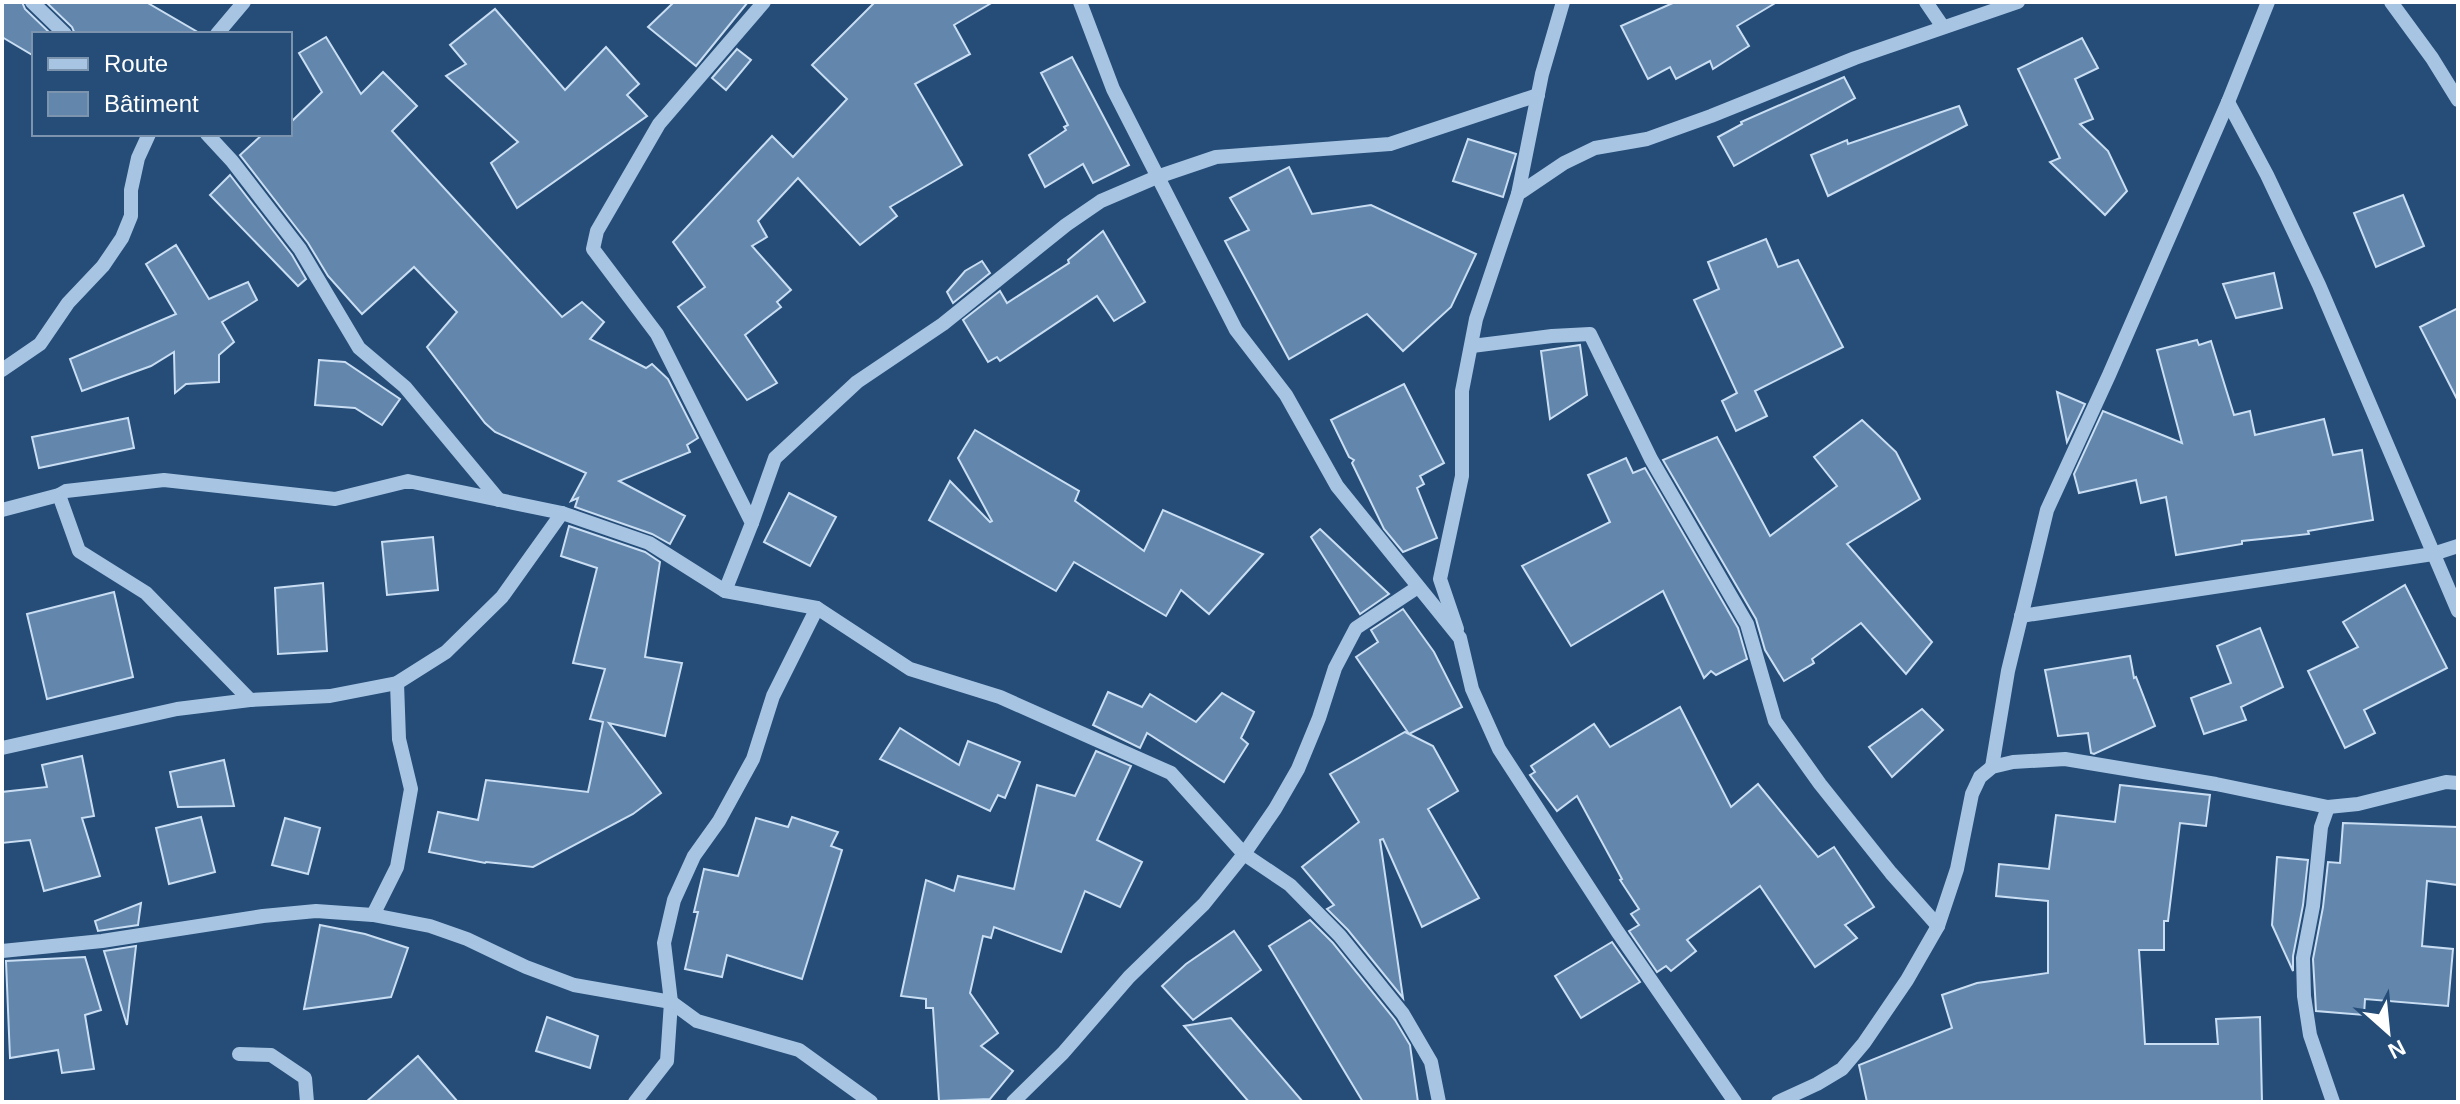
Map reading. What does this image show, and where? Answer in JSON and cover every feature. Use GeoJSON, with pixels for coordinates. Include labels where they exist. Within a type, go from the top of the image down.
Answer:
{"type":"FeatureCollection","features":[{"type":"Feature","properties":{"kind":"street"},"geometry":{"type":"LineString","coordinates":[[32,2],[63,32]]}},
{"type":"Feature","properties":{"kind":"street"},"geometry":{"type":"LineString","coordinates":[[219,32],[244,2]]}},
{"type":"Feature","properties":{"kind":"street"},"geometry":{"type":"LineString","coordinates":[[752,523],[657,334],[593,249],[597,231],[659,124],[764,2]]}},
{"type":"Feature","properties":{"kind":"street"},"geometry":{"type":"LineString","coordinates":[[1080,2],[1113,89],[1236,330],[1286,395],[1337,486],[1460,638]]}},
{"type":"Feature","properties":{"kind":"street"},"geometry":{"type":"LineString","coordinates":[[1563,2],[1538,95],[1518,194],[1476,319],[1462,391],[1462,476],[1440,579],[1460,638],[1472,689],[1499,749],[1617,931],[1735,1102]]}},
{"type":"Feature","properties":{"kind":"street"},"geometry":{"type":"LineString","coordinates":[[1926,2],[1943,27]]}},
{"type":"Feature","properties":{"kind":"street"},"geometry":{"type":"LineString","coordinates":[[1518,194],[1564,163],[1595,148],[1647,139],[1855,58],[2018,2]]}},
{"type":"Feature","properties":{"kind":"street"},"geometry":{"type":"LineString","coordinates":[[1992,767],[2008,671],[2047,510],[2228,102],[2268,2]]}},
{"type":"Feature","properties":{"kind":"street"},"geometry":{"type":"LineString","coordinates":[[2391,2],[2458,100]]}},
{"type":"Feature","properties":{"kind":"street"},"geometry":{"type":"LineString","coordinates":[[725,591],[775,458],[857,382],[943,324],[1066,225],[1101,201],[1157,177],[1216,157],[1390,144],[1538,95]]}},
{"type":"Feature","properties":{"kind":"street"},"geometry":{"type":"LineString","coordinates":[[2228,102],[2267,175],[2337,325],[2458,611]]}},
{"type":"Feature","properties":{"kind":"street"},"geometry":{"type":"LineString","coordinates":[[2,370],[40,344],[68,303],[103,266],[122,238],[131,216],[131,190],[138,158],[148,136]]}},
{"type":"Feature","properties":{"kind":"street"},"geometry":{"type":"LineString","coordinates":[[209,136],[300,249],[359,348],[405,387],[499,500]]}},
{"type":"Feature","properties":{"kind":"street"},"geometry":{"type":"LineString","coordinates":[[1472,346],[1590,334],[1651,459],[1747,624],[1775,721],[1891,873],[1938,926]]}},
{"type":"Feature","properties":{"kind":"street"},"geometry":{"type":"LineString","coordinates":[[2,510],[66,491],[164,480],[335,499],[408,481],[562,513],[649,543],[725,591],[817,608],[910,669],[1000,697],[1171,773],[1244,854],[1290,885],[1340,936],[1403,1014],[1431,1062],[1439,1102]]}},
{"type":"Feature","properties":{"kind":"street"},"geometry":{"type":"LineString","coordinates":[[59,495],[79,551],[146,593],[250,700]]}},
{"type":"Feature","properties":{"kind":"street"},"geometry":{"type":"LineString","coordinates":[[2,748],[177,709],[250,700],[330,696],[397,683],[446,652],[502,597],[562,513]]}},
{"type":"Feature","properties":{"kind":"street"},"geometry":{"type":"LineString","coordinates":[[2021,616],[2433,554],[2458,546]]}},
{"type":"Feature","properties":{"kind":"street"},"geometry":{"type":"LineString","coordinates":[[1013,1102],[1063,1053],[1129,977],[1204,904],[1244,854],[1298,769],[1335,668],[1356,628],[1418,587]]}},
{"type":"Feature","properties":{"kind":"street"},"geometry":{"type":"LineString","coordinates":[[635,1102],[667,1061],[671,1002],[664,943],[674,900],[694,856],[719,821],[753,759],[773,696],[817,608]]}},
{"type":"Feature","properties":{"kind":"street"},"geometry":{"type":"LineString","coordinates":[[373,915],[397,867],[411,789],[399,739],[397,683]]}},
{"type":"Feature","properties":{"kind":"street"},"geometry":{"type":"LineString","coordinates":[[1778,1102],[1842,1069],[1864,1043],[1907,980],[1938,926],[1957,869],[1972,794],[1980,777],[1992,767],[2013,762],[2065,759],[2216,784],[2328,807],[2358,804],[2446,782],[2458,783]]}},
{"type":"Feature","properties":{"kind":"street"},"geometry":{"type":"LineString","coordinates":[[2328,807],[2321,827],[2313,906],[2303,958],[2304,996],[2310,1035],[2333,1102]]}},
{"type":"Feature","properties":{"kind":"street"},"geometry":{"type":"LineString","coordinates":[[2,951],[102,941],[263,916],[316,911],[373,915],[430,926],[574,985],[671,1002],[697,1021],[799,1050],[871,1102]]}},
{"type":"Feature","properties":{"kind":"street"},"geometry":{"type":"LineString","coordinates":[[239,1054],[271,1055],[305,1078],[307,1102]]}},
{"type":"Feature","properties":{"kind":"building"},"geometry":{"type":"Polygon","coordinates":[[[2,2],[22,2],[25,9],[49,32],[32,32],[32,55],[2,37],[2,2]]]}},
{"type":"Feature","properties":{"kind":"building"},"geometry":{"type":"Polygon","coordinates":[[[46,2],[146,2],[198,32],[74,32],[46,2]]]}},
{"type":"Feature","properties":{"kind":"building"},"geometry":{"type":"Polygon","coordinates":[[[674,2],[748,2],[696,66],[648,27],[674,2]]]}},
{"type":"Feature","properties":{"kind":"building"},"geometry":{"type":"Polygon","coordinates":[[[875,2],[993,2],[954,25],[970,54],[915,84],[962,165],[890,207],[897,216],[860,245],[798,178],[758,221],[767,237],[752,246],[791,290],[777,302],[781,307],[745,335],[777,383],[747,400],[678,307],[705,287],[673,242],[772,136],[793,157],[847,99],[812,65],[875,2]]]}},
{"type":"Feature","properties":{"kind":"building"},"geometry":{"type":"Polygon","coordinates":[[[1675,2],[1777,2],[1737,26],[1749,46],[1713,69],[1710,61],[1676,79],[1670,67],[1648,79],[1621,26],[1675,2]]]}},
{"type":"Feature","properties":{"kind":"building"},"geometry":{"type":"Polygon","coordinates":[[[495,9],[565,90],[606,47],[639,84],[627,95],[647,116],[517,208],[491,163],[518,142],[446,76],[466,64],[450,45],[495,9]]]}},
{"type":"Feature","properties":{"kind":"building"},"geometry":{"type":"Polygon","coordinates":[[[326,37],[361,94],[383,72],[417,106],[392,131],[562,317],[582,302],[604,322],[590,339],[646,368],[652,364],[668,379],[698,438],[687,445],[690,452],[619,481],[685,516],[670,544],[652,534],[575,507],[578,498],[571,501],[586,473],[495,432],[485,423],[427,347],[457,312],[414,267],[362,314],[328,276],[308,243],[240,155],[261,136],[292,136],[292,121],[322,92],[299,53],[326,37]]]}},
{"type":"Feature","properties":{"kind":"building"},"geometry":{"type":"Polygon","coordinates":[[[2082,38],[2098,68],[2075,79],[2093,119],[2080,124],[2108,151],[2127,191],[2105,215],[2050,162],[2060,158],[2018,69],[2082,38]]]}},
{"type":"Feature","properties":{"kind":"building"},"geometry":{"type":"Polygon","coordinates":[[[737,49],[751,60],[726,90],[712,78],[737,49]]]}},
{"type":"Feature","properties":{"kind":"building"},"geometry":{"type":"Polygon","coordinates":[[[1072,57],[1129,165],[1093,183],[1083,164],[1045,187],[1029,155],[1066,130],[1064,127],[1068,125],[1041,73],[1072,57]]]}},
{"type":"Feature","properties":{"kind":"building"},"geometry":{"type":"Polygon","coordinates":[[[1844,77],[1855,98],[1734,166],[1718,137],[1741,122],[1844,77]]]}},
{"type":"Feature","properties":{"kind":"building"},"geometry":{"type":"Polygon","coordinates":[[[1959,106],[1967,125],[1828,196],[1811,155],[1847,140],[1848,144],[1959,106]]]}},
{"type":"Feature","properties":{"kind":"building"},"geometry":{"type":"Polygon","coordinates":[[[1468,139],[1516,154],[1503,197],[1453,181],[1468,139]]]}},
{"type":"Feature","properties":{"kind":"building"},"geometry":{"type":"Polygon","coordinates":[[[1289,167],[1312,214],[1371,205],[1476,254],[1451,307],[1403,351],[1367,314],[1289,359],[1225,241],[1249,230],[1230,198],[1289,167]]]}},
{"type":"Feature","properties":{"kind":"building"},"geometry":{"type":"Polygon","coordinates":[[[230,175],[292,255],[306,279],[298,286],[210,195],[230,175]]]}},
{"type":"Feature","properties":{"kind":"building"},"geometry":{"type":"Polygon","coordinates":[[[2403,195],[2424,246],[2376,267],[2354,213],[2403,195]]]}},
{"type":"Feature","properties":{"kind":"building"},"geometry":{"type":"Polygon","coordinates":[[[1103,231],[1145,302],[1114,321],[1097,296],[1000,361],[997,357],[988,362],[963,320],[1000,291],[1007,303],[1069,263],[1068,260],[1103,231]]]}},
{"type":"Feature","properties":{"kind":"building"},"geometry":{"type":"Polygon","coordinates":[[[1766,239],[1778,267],[1798,260],[1843,347],[1755,391],[1767,416],[1736,431],[1722,401],[1737,393],[1694,300],[1719,289],[1708,262],[1766,239]]]}},
{"type":"Feature","properties":{"kind":"building"},"geometry":{"type":"Polygon","coordinates":[[[176,245],[209,299],[248,282],[257,300],[222,322],[234,342],[219,355],[219,382],[186,384],[175,393],[174,352],[151,366],[82,391],[70,359],[176,314],[146,264],[176,245]]]}},
{"type":"Feature","properties":{"kind":"building"},"geometry":{"type":"Polygon","coordinates":[[[982,261],[990,273],[953,303],[947,292],[965,271],[982,261]]]}},
{"type":"Feature","properties":{"kind":"building"},"geometry":{"type":"Polygon","coordinates":[[[2274,273],[2282,308],[2236,318],[2223,284],[2274,273]]]}},
{"type":"Feature","properties":{"kind":"building"},"geometry":{"type":"Polygon","coordinates":[[[2458,308],[2458,401],[2420,327],[2458,308]]]}},
{"type":"Feature","properties":{"kind":"building"},"geometry":{"type":"Polygon","coordinates":[[[2197,340],[2199,345],[2211,341],[2234,415],[2250,411],[2255,435],[2324,419],[2333,455],[2362,450],[2373,520],[2308,531],[2309,534],[2242,541],[2242,544],[2176,555],[2166,497],[2141,503],[2136,480],[2079,493],[2074,474],[2103,411],[2182,443],[2157,350],[2197,340]]]}},
{"type":"Feature","properties":{"kind":"building"},"geometry":{"type":"Polygon","coordinates":[[[1580,345],[1587,395],[1550,419],[1541,351],[1580,345]]]}},
{"type":"Feature","properties":{"kind":"building"},"geometry":{"type":"Polygon","coordinates":[[[319,360],[345,362],[400,399],[382,425],[355,408],[315,405],[319,360]]]}},
{"type":"Feature","properties":{"kind":"building"},"geometry":{"type":"Polygon","coordinates":[[[1404,384],[1444,463],[1420,476],[1424,484],[1417,488],[1437,538],[1403,552],[1384,529],[1352,463],[1354,460],[1349,457],[1331,420],[1404,384]]]}},
{"type":"Feature","properties":{"kind":"building"},"geometry":{"type":"Polygon","coordinates":[[[2057,392],[2085,404],[2067,442],[2057,392]]]}},
{"type":"Feature","properties":{"kind":"building"},"geometry":{"type":"Polygon","coordinates":[[[128,418],[134,448],[39,468],[32,437],[128,418]]]}},
{"type":"Feature","properties":{"kind":"building"},"geometry":{"type":"Polygon","coordinates":[[[1862,420],[1896,452],[1920,499],[1847,544],[1932,642],[1906,674],[1861,623],[1812,659],[1814,663],[1784,681],[1765,650],[1756,619],[1663,460],[1717,437],[1770,536],[1837,486],[1814,457],[1862,420]]]}},
{"type":"Feature","properties":{"kind":"building"},"geometry":{"type":"Polygon","coordinates":[[[975,430],[1079,491],[1075,501],[1144,551],[1163,510],[1263,554],[1209,614],[1181,590],[1166,616],[1074,562],[1056,591],[929,520],[950,481],[992,521],[958,458],[975,430]]]}},
{"type":"Feature","properties":{"kind":"building"},"geometry":{"type":"Polygon","coordinates":[[[1626,458],[1633,473],[1645,468],[1738,628],[1747,659],[1716,675],[1711,671],[1704,678],[1663,591],[1571,646],[1522,566],[1610,522],[1588,475],[1626,458]]]}},
{"type":"Feature","properties":{"kind":"building"},"geometry":{"type":"Polygon","coordinates":[[[789,493],[836,517],[810,566],[764,542],[789,493]]]}},
{"type":"Feature","properties":{"kind":"building"},"geometry":{"type":"Polygon","coordinates":[[[569,526],[645,552],[660,562],[645,657],[682,663],[665,736],[609,723],[661,793],[633,814],[533,867],[485,863],[429,852],[438,812],[478,820],[486,780],[588,792],[603,722],[590,719],[605,669],[573,663],[597,568],[561,556],[569,526]]]}},
{"type":"Feature","properties":{"kind":"building"},"geometry":{"type":"Polygon","coordinates":[[[1320,529],[1389,594],[1360,614],[1311,537],[1320,529]]]}},
{"type":"Feature","properties":{"kind":"building"},"geometry":{"type":"Polygon","coordinates":[[[433,537],[438,590],[387,595],[382,542],[433,537]]]}},
{"type":"Feature","properties":{"kind":"building"},"geometry":{"type":"Polygon","coordinates":[[[323,583],[327,651],[278,654],[275,588],[323,583]]]}},
{"type":"Feature","properties":{"kind":"building"},"geometry":{"type":"Polygon","coordinates":[[[2405,585],[2447,668],[2364,710],[2375,733],[2345,748],[2308,671],[2358,647],[2343,622],[2405,585]]]}},
{"type":"Feature","properties":{"kind":"building"},"geometry":{"type":"Polygon","coordinates":[[[114,592],[133,677],[47,699],[27,614],[114,592]]]}},
{"type":"Feature","properties":{"kind":"building"},"geometry":{"type":"Polygon","coordinates":[[[1403,609],[1434,652],[1462,707],[1409,734],[1356,657],[1378,642],[1371,630],[1403,609]]]}},
{"type":"Feature","properties":{"kind":"building"},"geometry":{"type":"Polygon","coordinates":[[[2260,628],[2283,687],[2241,707],[2246,720],[2204,734],[2191,698],[2231,683],[2217,646],[2260,628]]]}},
{"type":"Feature","properties":{"kind":"building"},"geometry":{"type":"Polygon","coordinates":[[[2130,656],[2134,678],[2155,726],[2094,754],[2091,753],[2088,733],[2058,736],[2045,670],[2130,656]]]}},
{"type":"Feature","properties":{"kind":"building"},"geometry":{"type":"Polygon","coordinates":[[[1108,692],[1142,707],[1150,694],[1196,722],[1222,693],[1254,712],[1241,738],[1248,744],[1224,782],[1147,733],[1140,748],[1093,725],[1108,692]]]}},
{"type":"Feature","properties":{"kind":"building"},"geometry":{"type":"Polygon","coordinates":[[[1680,707],[1731,807],[1758,784],[1818,857],[1834,847],[1874,907],[1845,925],[1857,938],[1815,967],[1760,886],[1687,940],[1696,951],[1671,971],[1666,966],[1657,972],[1629,931],[1639,925],[1631,914],[1639,909],[1620,880],[1577,796],[1557,811],[1530,775],[1535,772],[1531,766],[1594,724],[1610,747],[1680,707]]]}},
{"type":"Feature","properties":{"kind":"building"},"geometry":{"type":"Polygon","coordinates":[[[1922,709],[1943,730],[1892,777],[1869,747],[1922,709]]]}},
{"type":"Feature","properties":{"kind":"building"},"geometry":{"type":"Polygon","coordinates":[[[900,728],[959,765],[968,741],[1020,762],[1005,798],[998,795],[990,811],[880,759],[900,728]]]}},
{"type":"Feature","properties":{"kind":"building"},"geometry":{"type":"Polygon","coordinates":[[[1405,732],[1433,746],[1458,791],[1428,809],[1479,898],[1422,927],[1383,839],[1380,840],[1403,998],[1327,909],[1334,905],[1302,867],[1359,822],[1330,774],[1405,732]]]}},
{"type":"Feature","properties":{"kind":"building"},"geometry":{"type":"Polygon","coordinates":[[[1096,751],[1131,766],[1097,840],[1142,862],[1120,907],[1085,891],[1061,952],[994,927],[991,938],[983,936],[970,993],[998,1033],[981,1046],[1013,1071],[990,1099],[939,1101],[933,1008],[926,1008],[926,999],[901,996],[926,880],[954,891],[958,876],[1014,889],[1037,785],[1075,796],[1096,751]]]}},
{"type":"Feature","properties":{"kind":"building"},"geometry":{"type":"Polygon","coordinates":[[[82,756],[94,816],[82,818],[100,876],[44,891],[30,840],[2,843],[2,792],[47,787],[42,765],[82,756]]]}},
{"type":"Feature","properties":{"kind":"building"},"geometry":{"type":"Polygon","coordinates":[[[224,760],[234,806],[178,807],[170,772],[224,760]]]}},
{"type":"Feature","properties":{"kind":"building"},"geometry":{"type":"Polygon","coordinates":[[[2120,785],[2210,795],[2206,826],[2180,823],[2168,921],[2164,921],[2164,950],[2139,950],[2145,1044],[2218,1044],[2216,1019],[2260,1017],[2262,1102],[1867,1102],[1859,1065],[1952,1028],[1942,995],[1977,983],[2048,973],[2048,901],[1996,896],[1999,864],[2049,869],[2056,815],[2115,822],[2120,785]]]}},
{"type":"Feature","properties":{"kind":"building"},"geometry":{"type":"Polygon","coordinates":[[[201,817],[215,872],[169,884],[156,828],[201,817]]]}},
{"type":"Feature","properties":{"kind":"building"},"geometry":{"type":"Polygon","coordinates":[[[792,817],[838,832],[831,846],[842,850],[802,979],[727,955],[722,977],[685,969],[704,869],[738,876],[756,818],[788,827],[792,817]]]}},
{"type":"Feature","properties":{"kind":"building"},"geometry":{"type":"Polygon","coordinates":[[[285,818],[320,828],[308,874],[272,865],[285,818]]]}},
{"type":"Feature","properties":{"kind":"building"},"geometry":{"type":"Polygon","coordinates":[[[2343,823],[2458,827],[2458,885],[2427,881],[2422,946],[2453,949],[2448,1006],[2365,999],[2364,1015],[2316,1011],[2313,959],[2328,862],[2340,863],[2343,823]]]}},
{"type":"Feature","properties":{"kind":"building"},"geometry":{"type":"Polygon","coordinates":[[[2277,857],[2308,860],[2293,971],[2272,925],[2277,857]]]}},
{"type":"Feature","properties":{"kind":"building"},"geometry":{"type":"Polygon","coordinates":[[[141,903],[138,925],[98,931],[95,921],[141,903]]]}},
{"type":"Feature","properties":{"kind":"building"},"geometry":{"type":"Polygon","coordinates":[[[1310,920],[1333,943],[1395,1020],[1410,1045],[1418,1102],[1363,1102],[1269,946],[1310,920]]]}},
{"type":"Feature","properties":{"kind":"building"},"geometry":{"type":"Polygon","coordinates":[[[320,925],[365,934],[408,948],[391,997],[304,1009],[320,925]]]}},
{"type":"Feature","properties":{"kind":"building"},"geometry":{"type":"Polygon","coordinates":[[[1234,931],[1261,970],[1193,1020],[1162,986],[1186,964],[1234,931]]]}},
{"type":"Feature","properties":{"kind":"building"},"geometry":{"type":"Polygon","coordinates":[[[1612,942],[1640,982],[1581,1018],[1555,976],[1612,942]]]}},
{"type":"Feature","properties":{"kind":"building"},"geometry":{"type":"Polygon","coordinates":[[[136,946],[127,1025],[104,951],[136,946]]]}},
{"type":"Feature","properties":{"kind":"building"},"geometry":{"type":"Polygon","coordinates":[[[85,957],[101,1010],[85,1015],[94,1069],[62,1073],[58,1050],[10,1058],[6,961],[85,957]]]}},
{"type":"Feature","properties":{"kind":"building"},"geometry":{"type":"Polygon","coordinates":[[[547,1017],[598,1036],[590,1068],[536,1051],[547,1017]]]}},
{"type":"Feature","properties":{"kind":"building"},"geometry":{"type":"Polygon","coordinates":[[[1231,1018],[1303,1102],[1249,1102],[1184,1026],[1231,1018]]]}},
{"type":"Feature","properties":{"kind":"building"},"geometry":{"type":"Polygon","coordinates":[[[418,1056],[458,1102],[366,1102],[418,1056]]]}}]}
